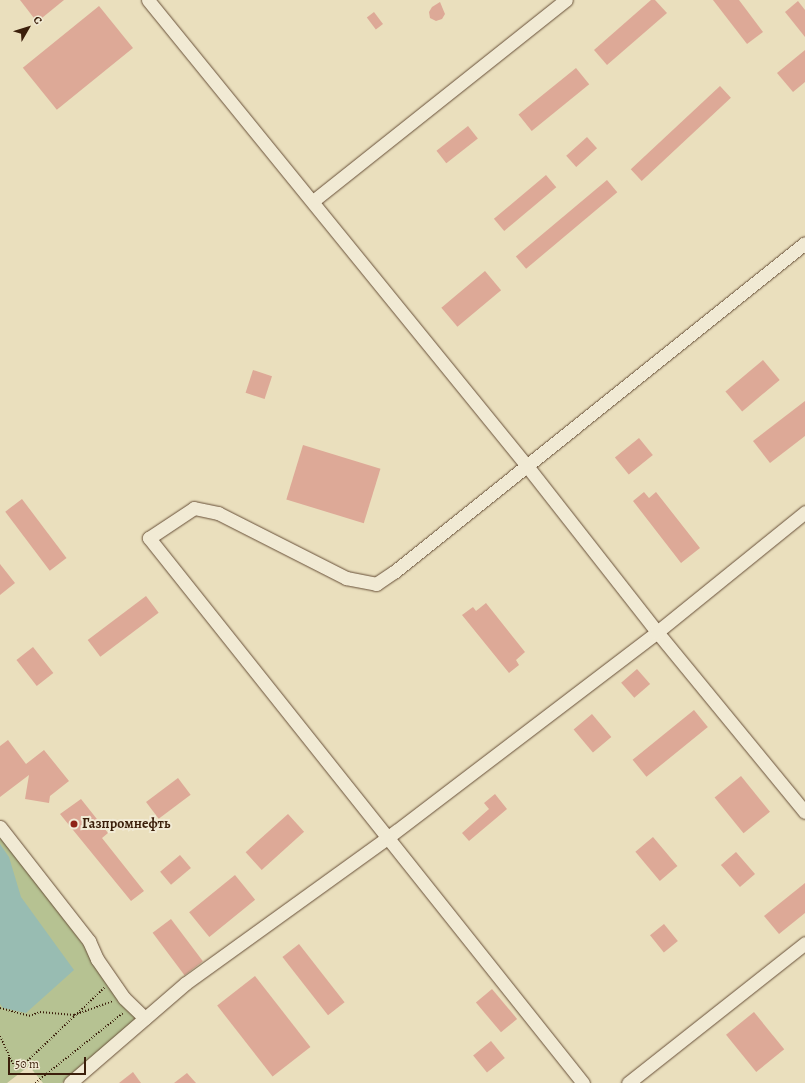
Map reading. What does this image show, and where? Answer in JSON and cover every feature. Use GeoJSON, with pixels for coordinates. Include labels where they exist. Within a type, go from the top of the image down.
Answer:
{"type":"FeatureCollection","features":[{"type":"Feature","properties":{"kind":"lane"},"geometry":{"type":"LineString","coordinates":[[148,0],[313,201],[527,466],[657,632],[805,812]]}},
{"type":"Feature","properties":{"kind":"lane"},"geometry":{"type":"LineString","coordinates":[[313,201],[566,0]]}},
{"type":"Feature","properties":{"kind":"lane"},"geometry":{"type":"LineString","coordinates":[[583,1083],[149,538],[194,508],[218,513],[346,578],[376,584],[394,572],[805,243]]}},
{"type":"Feature","properties":{"kind":"lane"},"geometry":{"type":"LineString","coordinates":[[70,1083],[186,983],[387,838],[657,632],[805,512]]}},
{"type":"Feature","properties":{"kind":"lane"},"geometry":{"type":"LineString","coordinates":[[0,827],[89,941],[96,959],[112,981],[128,1002],[145,1018]]}},
{"type":"Feature","properties":{"kind":"lane"},"geometry":{"type":"LineString","coordinates":[[628,1083],[805,944]]}},
{"type":"Feature","properties":{"kind":"path"},"geometry":{"type":"LineString","coordinates":[[21,1067],[74,1014],[112,981]]}},
{"type":"Feature","properties":{"kind":"path"},"geometry":{"type":"LineString","coordinates":[[0,1008],[29,1016],[40,1012],[74,1014],[128,1002]]}},
{"type":"Feature","properties":{"kind":"path"},"geometry":{"type":"LineString","coordinates":[[35,1083],[128,1002]]}},
{"type":"Feature","properties":{"kind":"path"},"geometry":{"type":"LineString","coordinates":[[0,1036],[14,1066]]}},
{"type":"Feature","properties":{"kind":"green space"},"geometry":{"type":"Polygon","coordinates":[[[0,835],[138,1017],[62,1083],[43,1083],[29,1066],[7,1083],[0,1083],[0,835]]]}},
{"type":"Feature","properties":{"kind":"water"},"geometry":{"type":"Polygon","coordinates":[[[0,844],[9,857],[21,897],[74,970],[26,1013],[3,1008],[0,1004],[0,844]]]}},
{"type":"Feature","properties":{"kind":"building"},"geometry":{"type":"Polygon","coordinates":[[[20,0],[64,0],[37,22],[20,0]]]}},
{"type":"Feature","properties":{"kind":"building"},"geometry":{"type":"Polygon","coordinates":[[[651,0],[655,0],[667,13],[607,65],[594,50],[651,0]]]}},
{"type":"Feature","properties":{"kind":"building"},"geometry":{"type":"Polygon","coordinates":[[[713,0],[739,0],[763,32],[747,44],[713,0]]]}},
{"type":"Feature","properties":{"kind":"building"},"geometry":{"type":"Polygon","coordinates":[[[798,1],[805,10],[805,37],[785,12],[798,1]]]}},
{"type":"Feature","properties":{"kind":"building"},"geometry":{"type":"Polygon","coordinates":[[[440,2],[445,14],[442,19],[436,21],[430,18],[429,12],[432,7],[440,2]]]}},
{"type":"Feature","properties":{"kind":"building"},"geometry":{"type":"Polygon","coordinates":[[[99,6],[133,48],[57,110],[23,68],[99,6]]]}},
{"type":"Feature","properties":{"kind":"building"},"geometry":{"type":"Polygon","coordinates":[[[374,12],[383,24],[376,29],[367,17],[374,12]]]}},
{"type":"Feature","properties":{"kind":"building"},"geometry":{"type":"Polygon","coordinates":[[[805,50],[805,82],[793,92],[777,73],[805,50]]]}},
{"type":"Feature","properties":{"kind":"building"},"geometry":{"type":"Polygon","coordinates":[[[576,68],[589,84],[532,131],[518,115],[576,68]]]}},
{"type":"Feature","properties":{"kind":"building"},"geometry":{"type":"Polygon","coordinates":[[[720,86],[731,98],[642,181],[631,169],[720,86]]]}},
{"type":"Feature","properties":{"kind":"building"},"geometry":{"type":"Polygon","coordinates":[[[468,126],[478,139],[446,163],[436,151],[468,126]]]}},
{"type":"Feature","properties":{"kind":"building"},"geometry":{"type":"Polygon","coordinates":[[[587,137],[597,148],[576,167],[566,156],[587,137]]]}},
{"type":"Feature","properties":{"kind":"building"},"geometry":{"type":"Polygon","coordinates":[[[546,175],[556,187],[504,231],[494,219],[546,175]]]}},
{"type":"Feature","properties":{"kind":"building"},"geometry":{"type":"Polygon","coordinates":[[[607,180],[617,192],[526,269],[516,256],[607,180]]]}},
{"type":"Feature","properties":{"kind":"building"},"geometry":{"type":"Polygon","coordinates":[[[485,271],[501,290],[457,327],[441,308],[485,271]]]}},
{"type":"Feature","properties":{"kind":"building"},"geometry":{"type":"Polygon","coordinates":[[[763,360],[780,380],[742,411],[725,391],[763,360]]]}},
{"type":"Feature","properties":{"kind":"building"},"geometry":{"type":"Polygon","coordinates":[[[253,370],[272,376],[265,399],[246,393],[253,370]]]}},
{"type":"Feature","properties":{"kind":"building"},"geometry":{"type":"Polygon","coordinates":[[[805,401],[805,436],[770,463],[753,441],[805,401]]]}},
{"type":"Feature","properties":{"kind":"building"},"geometry":{"type":"Polygon","coordinates":[[[639,438],[653,455],[629,475],[615,458],[639,438]]]}},
{"type":"Feature","properties":{"kind":"building"},"geometry":{"type":"Polygon","coordinates":[[[303,445],[380,469],[364,523],[286,500],[303,445]]]}},
{"type":"Feature","properties":{"kind":"building"},"geometry":{"type":"Polygon","coordinates":[[[644,492],[649,498],[656,492],[700,548],[681,563],[633,501],[644,492]]]}},
{"type":"Feature","properties":{"kind":"building"},"geometry":{"type":"Polygon","coordinates":[[[22,499],[67,558],[50,571],[5,512],[22,499]]]}},
{"type":"Feature","properties":{"kind":"building"},"geometry":{"type":"Polygon","coordinates":[[[0,564],[15,583],[0,595],[0,564]]]}},
{"type":"Feature","properties":{"kind":"building"},"geometry":{"type":"Polygon","coordinates":[[[146,596],[159,613],[100,657],[88,640],[146,596]]]}},
{"type":"Feature","properties":{"kind":"building"},"geometry":{"type":"Polygon","coordinates":[[[486,603],[525,652],[516,660],[519,665],[509,673],[462,615],[473,607],[476,611],[486,603]]]}},
{"type":"Feature","properties":{"kind":"building"},"geometry":{"type":"Polygon","coordinates":[[[33,647],[53,673],[37,686],[16,660],[33,647]]]}},
{"type":"Feature","properties":{"kind":"building"},"geometry":{"type":"Polygon","coordinates":[[[637,669],[650,684],[634,698],[621,683],[637,669]]]}},
{"type":"Feature","properties":{"kind":"building"},"geometry":{"type":"Polygon","coordinates":[[[694,710],[708,727],[646,777],[633,760],[694,710]]]}},
{"type":"Feature","properties":{"kind":"building"},"geometry":{"type":"Polygon","coordinates":[[[592,714],[611,737],[593,752],[574,729],[592,714]]]}},
{"type":"Feature","properties":{"kind":"building"},"geometry":{"type":"Polygon","coordinates":[[[8,740],[26,764],[44,750],[69,781],[50,796],[49,803],[25,799],[29,775],[0,797],[0,746],[8,740]]]}},
{"type":"Feature","properties":{"kind":"building"},"geometry":{"type":"Polygon","coordinates":[[[741,776],[770,812],[744,833],[715,797],[741,776]]]}},
{"type":"Feature","properties":{"kind":"building"},"geometry":{"type":"Polygon","coordinates":[[[178,778],[191,795],[159,819],[146,802],[178,778]]]}},
{"type":"Feature","properties":{"kind":"building"},"geometry":{"type":"Polygon","coordinates":[[[495,794],[507,809],[469,841],[462,833],[489,809],[484,803],[495,794]]]}},
{"type":"Feature","properties":{"kind":"building"},"geometry":{"type":"Polygon","coordinates":[[[81,799],[108,833],[102,838],[144,891],[131,901],[60,814],[81,799]]]}},
{"type":"Feature","properties":{"kind":"building"},"geometry":{"type":"Polygon","coordinates":[[[288,814],[304,832],[262,870],[246,852],[288,814]]]}},
{"type":"Feature","properties":{"kind":"building"},"geometry":{"type":"Polygon","coordinates":[[[653,837],[677,866],[660,881],[635,852],[653,837]]]}},
{"type":"Feature","properties":{"kind":"building"},"geometry":{"type":"Polygon","coordinates":[[[736,852],[755,874],[740,887],[721,865],[736,852]]]}},
{"type":"Feature","properties":{"kind":"building"},"geometry":{"type":"Polygon","coordinates":[[[180,855],[191,868],[171,885],[160,872],[180,855]]]}},
{"type":"Feature","properties":{"kind":"building"},"geometry":{"type":"Polygon","coordinates":[[[235,875],[255,900],[209,937],[189,912],[235,875]]]}},
{"type":"Feature","properties":{"kind":"building"},"geometry":{"type":"Polygon","coordinates":[[[805,883],[805,913],[779,934],[764,916],[805,883]]]}},
{"type":"Feature","properties":{"kind":"building"},"geometry":{"type":"Polygon","coordinates":[[[171,919],[203,961],[185,975],[153,933],[171,919]]]}},
{"type":"Feature","properties":{"kind":"building"},"geometry":{"type":"Polygon","coordinates":[[[664,924],[678,941],[664,952],[650,935],[664,924]]]}},
{"type":"Feature","properties":{"kind":"building"},"geometry":{"type":"Polygon","coordinates":[[[299,944],[345,1002],[328,1015],[282,957],[299,944]]]}},
{"type":"Feature","properties":{"kind":"building"},"geometry":{"type":"Polygon","coordinates":[[[255,976],[310,1047],[273,1076],[217,1006],[255,976]]]}},
{"type":"Feature","properties":{"kind":"building"},"geometry":{"type":"Polygon","coordinates":[[[492,989],[517,1019],[501,1032],[476,1002],[492,989]]]}},
{"type":"Feature","properties":{"kind":"building"},"geometry":{"type":"Polygon","coordinates":[[[754,1012],[784,1049],[756,1072],[726,1035],[754,1012]]]}},
{"type":"Feature","properties":{"kind":"building"},"geometry":{"type":"Polygon","coordinates":[[[491,1041],[505,1058],[487,1073],[473,1055],[491,1041]]]}},
{"type":"Feature","properties":{"kind":"building"},"geometry":{"type":"Polygon","coordinates":[[[133,1072],[141,1083],[119,1083],[133,1072]]]}},
{"type":"Feature","properties":{"kind":"building"},"geometry":{"type":"Polygon","coordinates":[[[187,1073],[196,1083],[174,1083],[187,1073]]]}},
{"type":"Feature","properties":{"kind":"place","name":"Газпромнефть"},"geometry":{"type":"Point","coordinates":[74,824]}}]}
